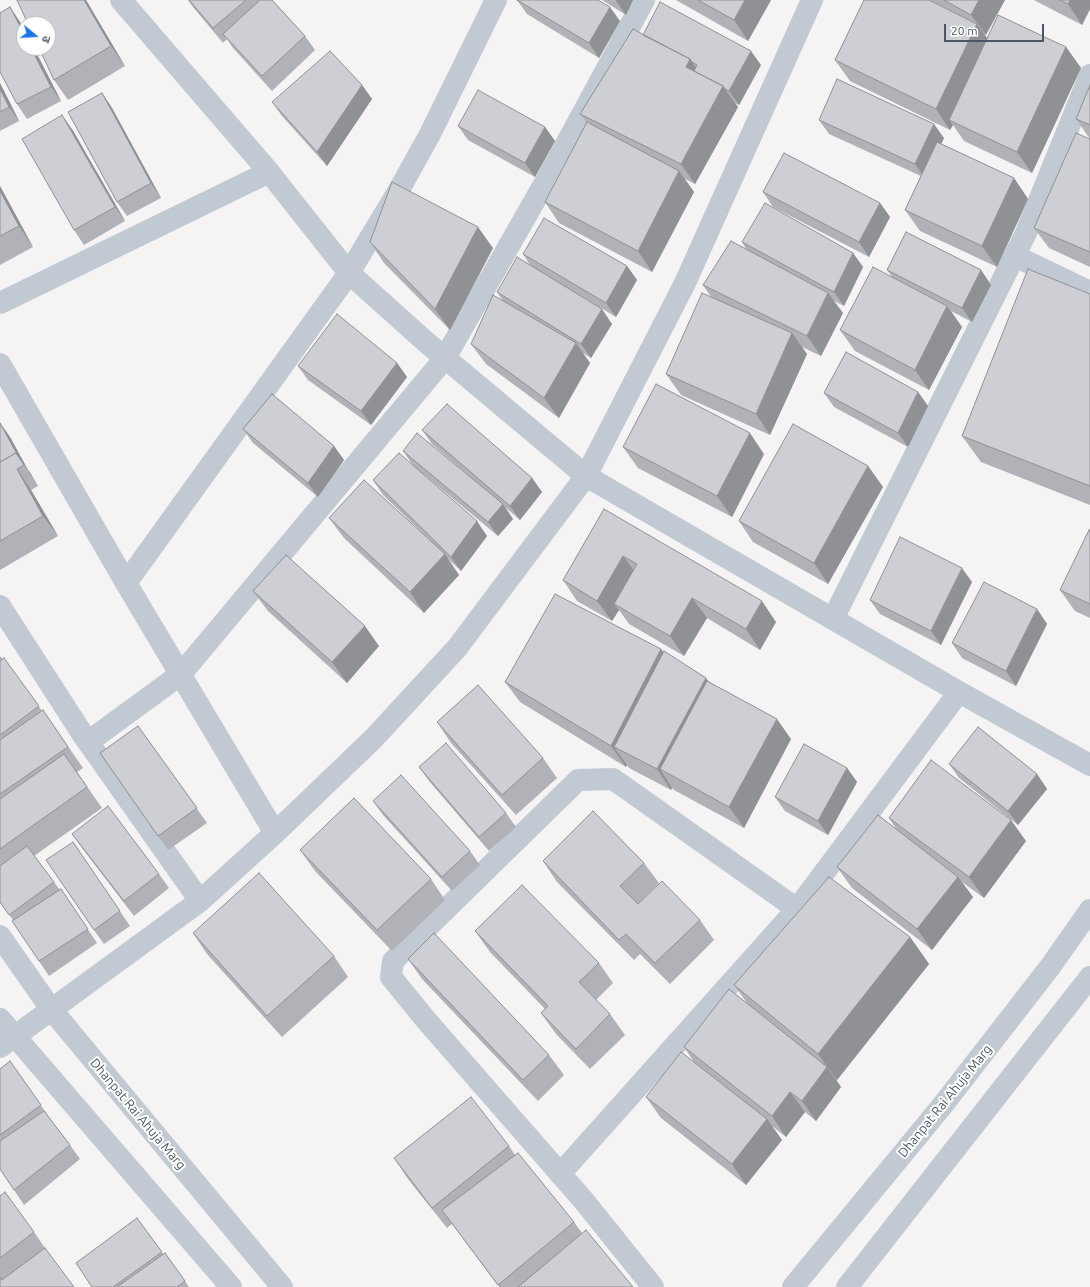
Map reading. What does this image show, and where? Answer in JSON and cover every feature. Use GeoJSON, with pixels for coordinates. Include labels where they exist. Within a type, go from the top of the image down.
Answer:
{"type":"FeatureCollection","features":[{"type":"Feature","properties":{"kind":"street"},"geometry":{"type":"LineString","coordinates":[[121,0],[269,172],[349,273],[390,311],[586,476],[959,692],[1090,765]]}},
{"type":"Feature","properties":{"kind":"street"},"geometry":{"type":"LineString","coordinates":[[126,583],[349,273],[399,190],[430,134],[496,0]]}},
{"type":"Feature","properties":{"kind":"street"},"geometry":{"type":"LineString","coordinates":[[88,742],[181,674],[445,358],[551,172],[644,0]]}},
{"type":"Feature","properties":{"kind":"street"},"geometry":{"type":"LineString","coordinates":[[7,1041],[200,901],[275,833],[374,738],[457,648],[586,476],[685,283],[812,0]]}},
{"type":"Feature","properties":{"kind":"street"},"geometry":{"type":"LineString","coordinates":[[833,619],[1026,233],[1090,76]]}},
{"type":"Feature","properties":{"kind":"street"},"geometry":{"type":"LineString","coordinates":[[0,304],[269,172]]}},
{"type":"Feature","properties":{"kind":"street"},"geometry":{"type":"LineString","coordinates":[[1015,256],[1090,292]]}},
{"type":"Feature","properties":{"kind":"street"},"geometry":{"type":"LineString","coordinates":[[0,364],[126,583],[275,833]]}},
{"type":"Feature","properties":{"kind":"street"},"geometry":{"type":"LineString","coordinates":[[0,606],[88,742],[200,901]]}},
{"type":"Feature","properties":{"kind":"street"},"geometry":{"type":"LineString","coordinates":[[560,1174],[797,909],[959,692]]}},
{"type":"Feature","properties":{"kind":"street"},"geometry":{"type":"LineString","coordinates":[[653,1287],[584,1201],[426,1020],[391,977],[393,961],[578,780],[613,779],[797,909]]}},
{"type":"Feature","properties":{"kind":"street","name":"Dhanpat Rai Ahuja Marg"},"geometry":{"type":"LineString","coordinates":[[793,1287],[942,1106],[1050,967],[1090,910]]}},
{"type":"Feature","properties":{"kind":"street","name":"Dhanpat Rai Ahuja Marg"},"geometry":{"type":"LineString","coordinates":[[0,936],[51,1009],[282,1287]]}},
{"type":"Feature","properties":{"kind":"street"},"geometry":{"type":"LineString","coordinates":[[846,1287],[1090,977]]}},
{"type":"Feature","properties":{"kind":"street"},"geometry":{"type":"LineString","coordinates":[[0,1019],[7,1041],[231,1287]]}},
{"type":"Feature","properties":{"kind":"building"},"geometry":{"type":"Polygon","coordinates":[[[17,0],[84,0],[111,46],[54,80],[43,56],[56,56],[56,16],[24,16],[17,0]]]}},
{"type":"Feature","properties":{"kind":"building"},"geometry":{"type":"Polygon","coordinates":[[[189,0],[246,0],[213,28],[189,0]]]}},
{"type":"Feature","properties":{"kind":"building"},"geometry":{"type":"Polygon","coordinates":[[[260,0],[272,0],[305,36],[262,76],[223,34],[260,0]]]}},
{"type":"Feature","properties":{"kind":"building"},"geometry":{"type":"Polygon","coordinates":[[[517,0],[598,0],[610,7],[589,43],[517,0]]]}},
{"type":"Feature","properties":{"kind":"building"},"geometry":{"type":"Polygon","coordinates":[[[698,0],[745,0],[734,20],[698,0]]]}},
{"type":"Feature","properties":{"kind":"building"},"geometry":{"type":"Polygon","coordinates":[[[864,0],[929,0],[977,24],[936,109],[835,60],[864,0]]]}},
{"type":"Feature","properties":{"kind":"building"},"geometry":{"type":"Polygon","coordinates":[[[944,0],[979,0],[971,15],[944,0]]]}},
{"type":"Feature","properties":{"kind":"building"},"geometry":{"type":"Polygon","coordinates":[[[1060,0],[1070,0],[1068,4],[1060,0]]]}},
{"type":"Feature","properties":{"kind":"building"},"geometry":{"type":"Polygon","coordinates":[[[660,2],[751,51],[729,91],[723,86],[694,71],[697,65],[690,59],[643,35],[660,2]]]}},
{"type":"Feature","properties":{"kind":"building"},"geometry":{"type":"Polygon","coordinates":[[[10,7],[16,19],[16,56],[35,56],[51,87],[17,104],[0,72],[0,13],[10,7]]]}},
{"type":"Feature","properties":{"kind":"building"},"geometry":{"type":"Polygon","coordinates":[[[998,15],[1066,47],[1017,152],[949,120],[998,15]]]}},
{"type":"Feature","properties":{"kind":"building"},"geometry":{"type":"Polygon","coordinates":[[[633,29],[690,59],[686,67],[723,86],[681,164],[580,114],[633,29]]]}},
{"type":"Feature","properties":{"kind":"building"},"geometry":{"type":"Polygon","coordinates":[[[330,51],[362,85],[317,152],[272,102],[330,51]]]}},
{"type":"Feature","properties":{"kind":"building"},"geometry":{"type":"Polygon","coordinates":[[[837,79],[934,124],[915,164],[819,120],[837,79]]]}},
{"type":"Feature","properties":{"kind":"building"},"geometry":{"type":"Polygon","coordinates":[[[1090,85],[1090,125],[1076,119],[1090,85]]]}},
{"type":"Feature","properties":{"kind":"building"},"geometry":{"type":"Polygon","coordinates":[[[0,89],[9,107],[0,112],[0,89]]]}},
{"type":"Feature","properties":{"kind":"building"},"geometry":{"type":"Polygon","coordinates":[[[478,90],[545,127],[525,163],[458,126],[478,90]]]}},
{"type":"Feature","properties":{"kind":"building"},"geometry":{"type":"Polygon","coordinates":[[[102,93],[151,183],[117,202],[68,112],[102,93]]]}},
{"type":"Feature","properties":{"kind":"building"},"geometry":{"type":"Polygon","coordinates":[[[62,115],[115,207],[74,230],[22,139],[62,115]]]}},
{"type":"Feature","properties":{"kind":"building"},"geometry":{"type":"Polygon","coordinates":[[[587,122],[679,171],[638,251],[545,202],[587,122]]]}},
{"type":"Feature","properties":{"kind":"building"},"geometry":{"type":"Polygon","coordinates":[[[1076,133],[1090,139],[1090,252],[1034,228],[1076,133]]]}},
{"type":"Feature","properties":{"kind":"building"},"geometry":{"type":"Polygon","coordinates":[[[937,142],[1014,178],[982,246],[905,210],[937,142]]]}},
{"type":"Feature","properties":{"kind":"building"},"geometry":{"type":"Polygon","coordinates":[[[784,153],[880,203],[859,242],[763,192],[784,153]]]}},
{"type":"Feature","properties":{"kind":"building"},"geometry":{"type":"Polygon","coordinates":[[[392,182],[478,227],[435,309],[370,242],[392,182]]]}},
{"type":"Feature","properties":{"kind":"building"},"geometry":{"type":"Polygon","coordinates":[[[0,191],[19,226],[0,236],[0,191]]]}},
{"type":"Feature","properties":{"kind":"building"},"geometry":{"type":"Polygon","coordinates":[[[765,203],[853,253],[834,292],[742,242],[765,203]]]}},
{"type":"Feature","properties":{"kind":"building"},"geometry":{"type":"Polygon","coordinates":[[[544,218],[627,266],[606,303],[523,254],[544,218]]]}},
{"type":"Feature","properties":{"kind":"building"},"geometry":{"type":"Polygon","coordinates":[[[906,232],[981,270],[962,308],[887,270],[906,232]]]}},
{"type":"Feature","properties":{"kind":"building"},"geometry":{"type":"Polygon","coordinates":[[[731,241],[828,293],[807,336],[703,285],[731,241]]]}},
{"type":"Feature","properties":{"kind":"building"},"geometry":{"type":"Polygon","coordinates":[[[517,257],[602,309],[581,344],[497,292],[517,257]]]}},
{"type":"Feature","properties":{"kind":"building"},"geometry":{"type":"Polygon","coordinates":[[[873,267],[947,306],[915,370],[840,330],[873,267]]]}},
{"type":"Feature","properties":{"kind":"building"},"geometry":{"type":"Polygon","coordinates":[[[1028,269],[1090,294],[1090,486],[962,436],[1028,269]]]}},
{"type":"Feature","properties":{"kind":"building"},"geometry":{"type":"Polygon","coordinates":[[[702,293],[792,333],[756,414],[666,374],[702,293]]]}},
{"type":"Feature","properties":{"kind":"building"},"geometry":{"type":"Polygon","coordinates":[[[493,295],[576,343],[544,398],[471,344],[493,295]]]}},
{"type":"Feature","properties":{"kind":"building"},"geometry":{"type":"Polygon","coordinates":[[[337,314],[397,363],[361,411],[298,366],[337,314]]]}},
{"type":"Feature","properties":{"kind":"building"},"geometry":{"type":"Polygon","coordinates":[[[846,352],[918,392],[898,433],[824,393],[846,352]]]}},
{"type":"Feature","properties":{"kind":"building"},"geometry":{"type":"Polygon","coordinates":[[[656,384],[750,433],[717,496],[623,447],[656,384]]]}},
{"type":"Feature","properties":{"kind":"building"},"geometry":{"type":"Polygon","coordinates":[[[272,394],[334,446],[308,483],[243,429],[272,394]]]}},
{"type":"Feature","properties":{"kind":"building"},"geometry":{"type":"Polygon","coordinates":[[[447,404],[532,478],[510,506],[422,430],[447,404]]]}},
{"type":"Feature","properties":{"kind":"building"},"geometry":{"type":"Polygon","coordinates":[[[0,423],[18,456],[16,453],[0,462],[0,423]]]}},
{"type":"Feature","properties":{"kind":"building"},"geometry":{"type":"Polygon","coordinates":[[[793,424],[868,466],[814,563],[739,521],[793,424]]]}},
{"type":"Feature","properties":{"kind":"building"},"geometry":{"type":"Polygon","coordinates":[[[417,433],[503,504],[488,522],[403,451],[417,433]]]}},
{"type":"Feature","properties":{"kind":"building"},"geometry":{"type":"Polygon","coordinates":[[[16,453],[24,465],[17,469],[43,516],[0,541],[0,462],[16,453]]]}},
{"type":"Feature","properties":{"kind":"building"},"geometry":{"type":"Polygon","coordinates":[[[399,453],[477,521],[451,557],[373,480],[399,453]]]}},
{"type":"Feature","properties":{"kind":"building"},"geometry":{"type":"Polygon","coordinates":[[[364,480],[445,554],[410,592],[329,518],[364,480]]]}},
{"type":"Feature","properties":{"kind":"building"},"geometry":{"type":"Polygon","coordinates":[[[604,509],[762,601],[746,629],[692,598],[670,636],[614,604],[637,564],[623,556],[597,601],[563,580],[604,509]]]}},
{"type":"Feature","properties":{"kind":"building"},"geometry":{"type":"Polygon","coordinates":[[[1090,530],[1090,604],[1060,590],[1090,530]]]}},
{"type":"Feature","properties":{"kind":"building"},"geometry":{"type":"Polygon","coordinates":[[[900,537],[962,568],[931,631],[870,600],[900,537]]]}},
{"type":"Feature","properties":{"kind":"building"},"geometry":{"type":"Polygon","coordinates":[[[286,555],[365,626],[332,662],[253,591],[286,555]]]}},
{"type":"Feature","properties":{"kind":"building"},"geometry":{"type":"Polygon","coordinates":[[[984,582],[1037,609],[1006,671],[952,643],[984,582]]]}},
{"type":"Feature","properties":{"kind":"building"},"geometry":{"type":"Polygon","coordinates":[[[555,594],[661,649],[611,746],[505,682],[555,594]]]}},
{"type":"Feature","properties":{"kind":"building"},"geometry":{"type":"Polygon","coordinates":[[[664,651],[706,678],[657,769],[614,747],[664,651]]]}},
{"type":"Feature","properties":{"kind":"building"},"geometry":{"type":"Polygon","coordinates":[[[4,658],[39,706],[0,735],[0,661],[4,658]]]}},
{"type":"Feature","properties":{"kind":"building"},"geometry":{"type":"Polygon","coordinates":[[[707,681],[777,719],[729,807],[660,769],[707,681]]]}},
{"type":"Feature","properties":{"kind":"building"},"geometry":{"type":"Polygon","coordinates":[[[478,685],[543,758],[502,795],[437,722],[478,685]]]}},
{"type":"Feature","properties":{"kind":"building"},"geometry":{"type":"Polygon","coordinates":[[[43,710],[68,747],[0,794],[0,740],[43,710]]]}},
{"type":"Feature","properties":{"kind":"building"},"geometry":{"type":"Polygon","coordinates":[[[138,726],[197,808],[158,836],[100,753],[138,726]]]}},
{"type":"Feature","properties":{"kind":"building"},"geometry":{"type":"Polygon","coordinates":[[[978,727],[1037,774],[1008,811],[949,764],[978,727]]]}},
{"type":"Feature","properties":{"kind":"building"},"geometry":{"type":"Polygon","coordinates":[[[446,743],[506,813],[479,837],[419,767],[446,743]]]}},
{"type":"Feature","properties":{"kind":"building"},"geometry":{"type":"Polygon","coordinates":[[[804,744],[847,768],[818,821],[775,797],[804,744]]]}},
{"type":"Feature","properties":{"kind":"building"},"geometry":{"type":"Polygon","coordinates":[[[64,754],[87,787],[0,849],[0,799],[64,754]]]}},
{"type":"Feature","properties":{"kind":"building"},"geometry":{"type":"Polygon","coordinates":[[[931,760],[1011,820],[969,877],[889,818],[931,760]]]}},
{"type":"Feature","properties":{"kind":"building"},"geometry":{"type":"Polygon","coordinates":[[[401,775],[470,851],[442,877],[373,801],[401,775]]]}},
{"type":"Feature","properties":{"kind":"building"},"geometry":{"type":"Polygon","coordinates":[[[354,798],[431,879],[377,930],[300,850],[354,798]]]}},
{"type":"Feature","properties":{"kind":"building"},"geometry":{"type":"Polygon","coordinates":[[[108,806],[159,874],[124,901],[72,834],[108,806]]]}},
{"type":"Feature","properties":{"kind":"building"},"geometry":{"type":"Polygon","coordinates":[[[593,811],[644,863],[620,886],[638,904],[662,881],[700,920],[655,963],[626,934],[619,940],[543,861],[593,811]]]}},
{"type":"Feature","properties":{"kind":"building"},"geometry":{"type":"Polygon","coordinates":[[[878,815],[958,877],[917,929],[837,867],[878,815]]]}},
{"type":"Feature","properties":{"kind":"building"},"geometry":{"type":"Polygon","coordinates":[[[73,842],[120,911],[94,930],[46,860],[73,842]]]}},
{"type":"Feature","properties":{"kind":"building"},"geometry":{"type":"Polygon","coordinates":[[[27,846],[54,882],[9,915],[0,902],[0,866],[27,846]]]}},
{"type":"Feature","properties":{"kind":"building"},"geometry":{"type":"Polygon","coordinates":[[[259,873],[334,956],[267,1016],[193,933],[259,873]]]}},
{"type":"Feature","properties":{"kind":"building"},"geometry":{"type":"Polygon","coordinates":[[[829,877],[910,937],[818,1054],[734,985],[829,877]]]}},
{"type":"Feature","properties":{"kind":"building"},"geometry":{"type":"Polygon","coordinates":[[[522,885],[599,963],[579,982],[610,1014],[576,1049],[541,1013],[548,1006],[475,931],[522,885]]]}},
{"type":"Feature","properties":{"kind":"building"},"geometry":{"type":"Polygon","coordinates":[[[61,889],[88,929],[39,961],[12,921],[61,889]]]}},
{"type":"Feature","properties":{"kind":"building"},"geometry":{"type":"Polygon","coordinates":[[[434,933],[549,1055],[523,1080],[408,959],[434,933]]]}},
{"type":"Feature","properties":{"kind":"building"},"geometry":{"type":"Polygon","coordinates":[[[729,989],[827,1067],[802,1101],[790,1092],[772,1116],[684,1047],[729,989]]]}},
{"type":"Feature","properties":{"kind":"building"},"geometry":{"type":"Polygon","coordinates":[[[681,1052],[767,1119],[732,1164],[646,1097],[681,1052]]]}},
{"type":"Feature","properties":{"kind":"building"},"geometry":{"type":"Polygon","coordinates":[[[10,1061],[41,1105],[0,1135],[0,1069],[10,1061]]]}},
{"type":"Feature","properties":{"kind":"building"},"geometry":{"type":"Polygon","coordinates":[[[471,1097],[509,1146],[432,1208],[394,1158],[471,1097]]]}},
{"type":"Feature","properties":{"kind":"building"},"geometry":{"type":"Polygon","coordinates":[[[44,1111],[70,1145],[14,1190],[0,1169],[0,1141],[44,1111]]]}},
{"type":"Feature","properties":{"kind":"building"},"geometry":{"type":"Polygon","coordinates":[[[518,1153],[574,1222],[498,1285],[442,1210],[518,1153]]]}},
{"type":"Feature","properties":{"kind":"building"},"geometry":{"type":"Polygon","coordinates":[[[5,1192],[34,1232],[0,1258],[0,1196],[5,1192]]]}},
{"type":"Feature","properties":{"kind":"building"},"geometry":{"type":"Polygon","coordinates":[[[137,1218],[162,1252],[113,1287],[92,1287],[76,1263],[137,1218]]]}},
{"type":"Feature","properties":{"kind":"building"},"geometry":{"type":"Polygon","coordinates":[[[586,1230],[633,1287],[518,1287],[586,1230]]]}},
{"type":"Feature","properties":{"kind":"building"},"geometry":{"type":"Polygon","coordinates":[[[45,1248],[74,1287],[0,1287],[0,1277],[2,1280],[45,1248]]]}},
{"type":"Feature","properties":{"kind":"building"},"geometry":{"type":"Polygon","coordinates":[[[165,1253],[185,1281],[177,1287],[117,1287],[165,1253]]]}}]}
